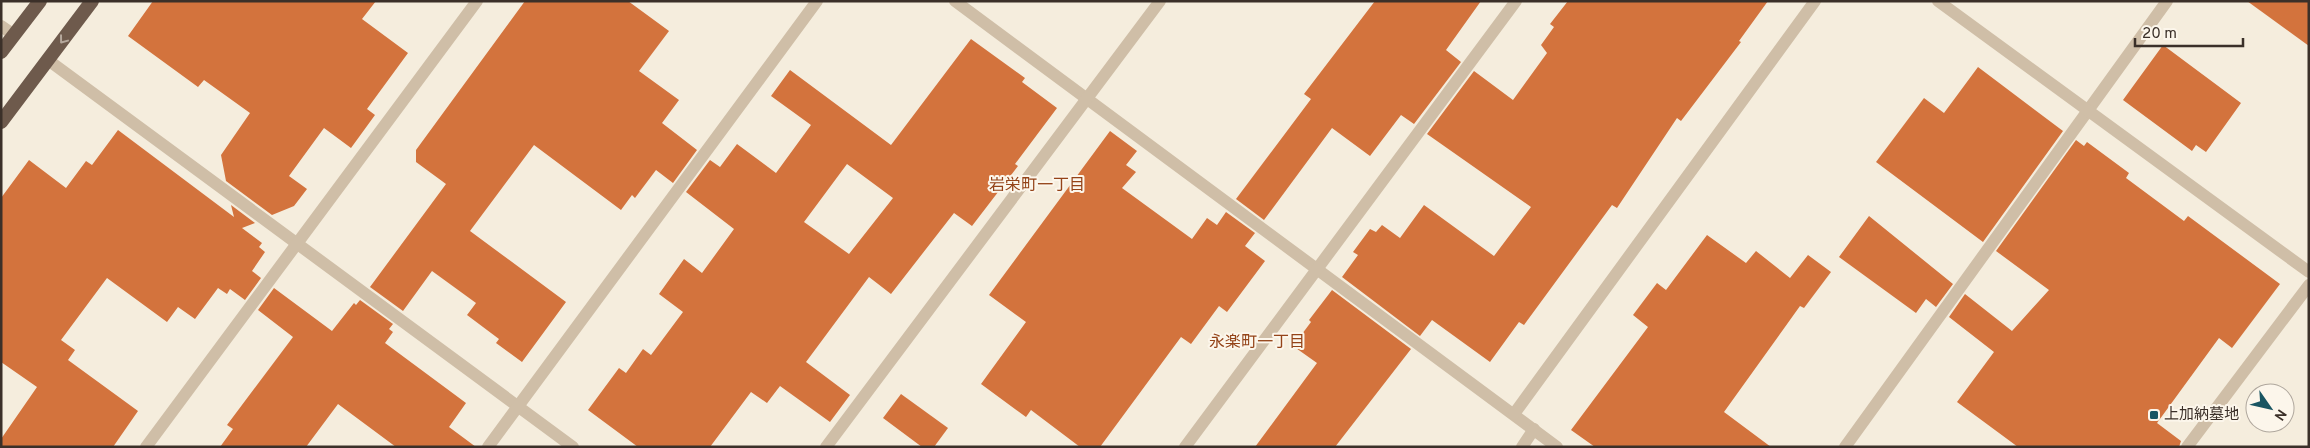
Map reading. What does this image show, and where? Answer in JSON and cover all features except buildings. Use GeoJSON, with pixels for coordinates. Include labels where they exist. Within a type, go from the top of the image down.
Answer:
{"type":"FeatureCollection","features":[{"type":"Feature","properties":{"kind":"highway"},"geometry":{"type":"LineString","coordinates":[[1,52],[40,1]]}},
{"type":"Feature","properties":{"kind":"highway"},"geometry":{"type":"LineString","coordinates":[[1,122],[92,1]]}},
{"type":"Feature","properties":{"kind":"street"},"geometry":{"type":"LineString","coordinates":[[146,447],[477,1]]}},
{"type":"Feature","properties":{"kind":"street"},"geometry":{"type":"LineString","coordinates":[[488,447],[817,1]]}},
{"type":"Feature","properties":{"kind":"street"},"geometry":{"type":"LineString","coordinates":[[955,1],[1558,447]]}},
{"type":"Feature","properties":{"kind":"street"},"geometry":{"type":"LineString","coordinates":[[826,447],[1160,1]]}},
{"type":"Feature","properties":{"kind":"street"},"geometry":{"type":"LineString","coordinates":[[1185,447],[1516,1]]}},
{"type":"Feature","properties":{"kind":"street"},"geometry":{"type":"LineString","coordinates":[[1514,414],[1815,1]]}},
{"type":"Feature","properties":{"kind":"street"},"geometry":{"type":"LineString","coordinates":[[1938,1],[2309,272]]}},
{"type":"Feature","properties":{"kind":"street"},"geometry":{"type":"LineString","coordinates":[[1845,447],[2167,1]]}},
{"type":"Feature","properties":{"kind":"street"},"geometry":{"type":"LineString","coordinates":[[1,26],[14,35]]}},
{"type":"Feature","properties":{"kind":"street"},"geometry":{"type":"LineString","coordinates":[[48,60],[573,447]]}},
{"type":"Feature","properties":{"kind":"street"},"geometry":{"type":"LineString","coordinates":[[2187,447],[2309,285]]}},
{"type":"Feature","properties":{"kind":"street"},"geometry":{"type":"LineString","coordinates":[[1522,447],[1534,429]]}},
{"type":"Feature","properties":{"kind":"place","name":"上加納墓地"},"geometry":{"type":"Point","coordinates":[2154,415]}},
{"type":"Feature","properties":{"kind":"district","name":"岩栄町一丁目"},"geometry":{"type":"Point","coordinates":[1037,186]}},
{"type":"Feature","properties":{"kind":"district","name":"永楽町一丁目"},"geometry":{"type":"Point","coordinates":[1257,343]}}]}
